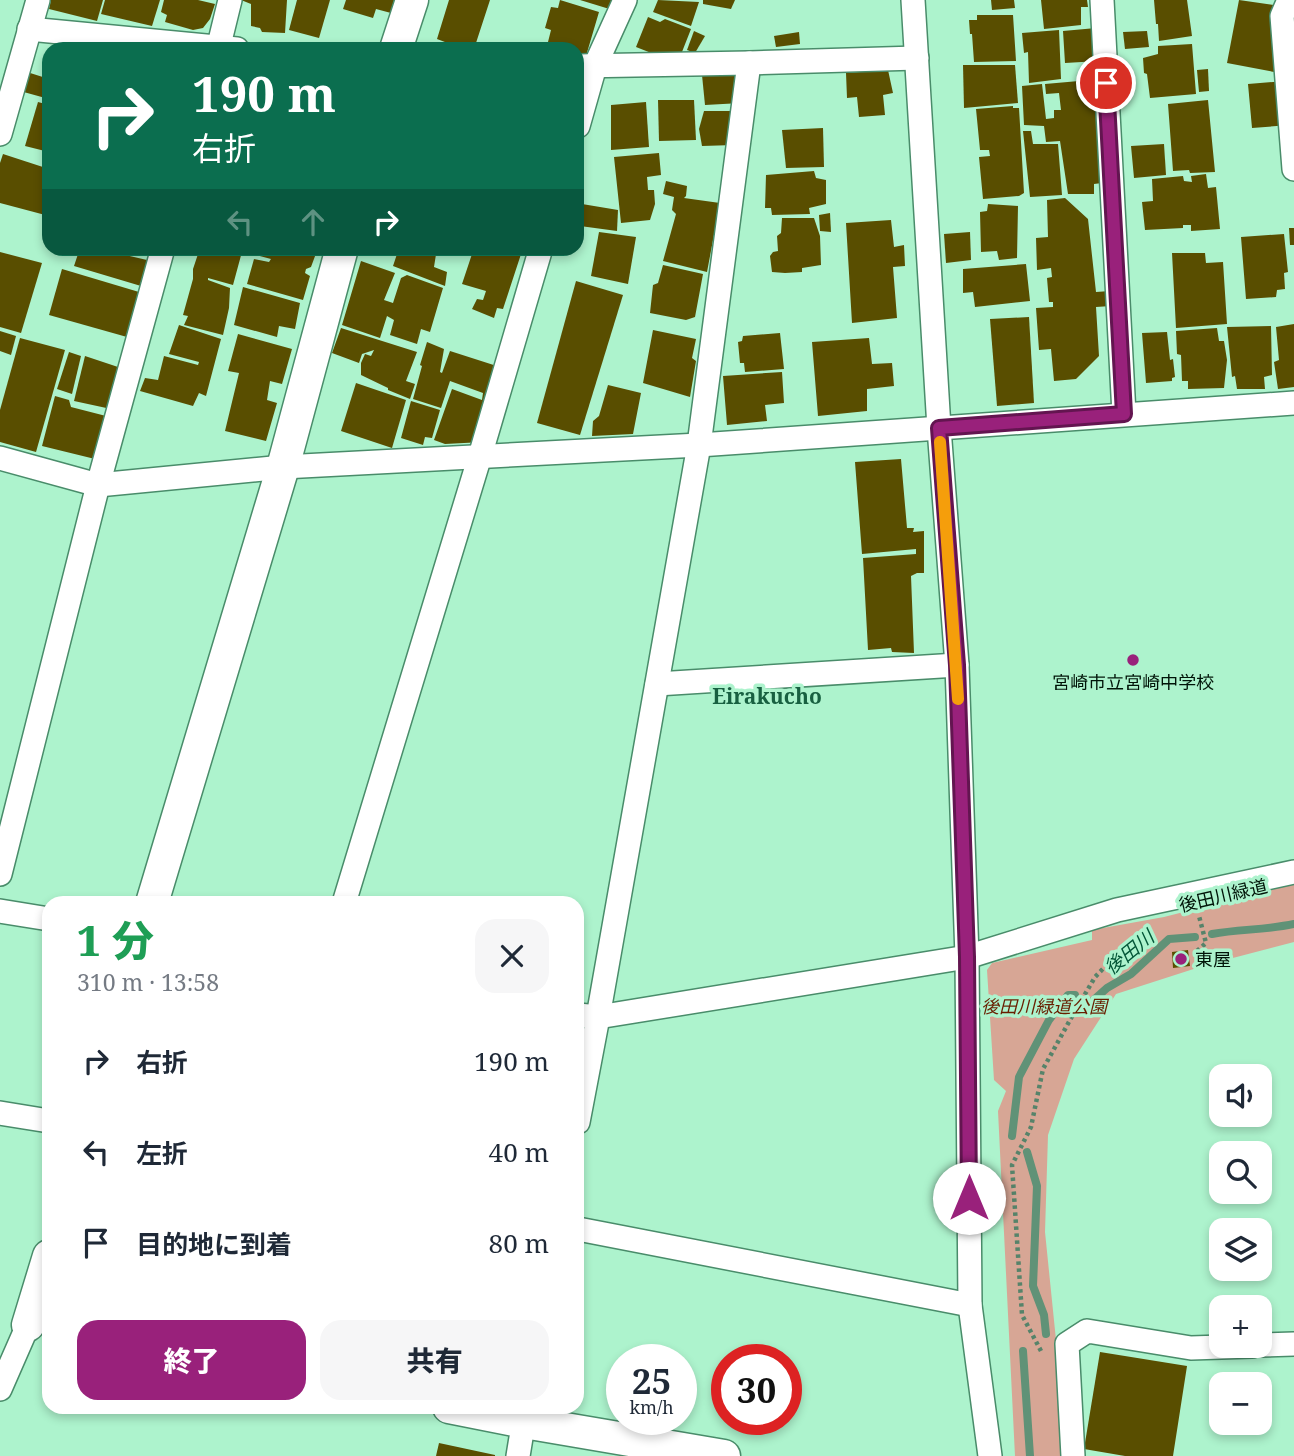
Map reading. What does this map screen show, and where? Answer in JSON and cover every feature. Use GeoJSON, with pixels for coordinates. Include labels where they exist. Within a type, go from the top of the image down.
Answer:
{"type":"FeatureCollection","features":[{"type":"Feature","properties":{"kind":"street"},"geometry":{"type":"LineString","coordinates":[[0,134],[37,0]]}},
{"type":"Feature","properties":{"kind":"street"},"geometry":{"type":"LineString","coordinates":[[225,42],[230,0]]}},
{"type":"Feature","properties":{"kind":"street"},"geometry":{"type":"LineString","coordinates":[[398,42],[412,0]]}},
{"type":"Feature","properties":{"kind":"street"},"geometry":{"type":"LineString","coordinates":[[586,66],[625,0]]}},
{"type":"Feature","properties":{"kind":"street"},"geometry":{"type":"LineString","coordinates":[[913,0],[939,428],[957,665],[967,957],[970,1305],[990,1456]]}},
{"type":"Feature","properties":{"kind":"street"},"geometry":{"type":"LineString","coordinates":[[1102,0],[1124,414]]}},
{"type":"Feature","properties":{"kind":"street"},"geometry":{"type":"LineString","coordinates":[[1289,0],[1282,16],[1294,169]]}},
{"type":"Feature","properties":{"kind":"street"},"geometry":{"type":"LineString","coordinates":[[29,29],[162,42]]}},
{"type":"Feature","properties":{"kind":"street"},"geometry":{"type":"LineString","coordinates":[[586,66],[917,58]]}},
{"type":"Feature","properties":{"kind":"street"},"geometry":{"type":"LineString","coordinates":[[584,1058],[588,1016],[657,684],[699,445],[748,63]]}},
{"type":"Feature","properties":{"kind":"street"},"geometry":{"type":"LineString","coordinates":[[0,874],[98,485],[161,256]]}},
{"type":"Feature","properties":{"kind":"street"},"geometry":{"type":"LineString","coordinates":[[154,896],[283,467],[340,256]]}},
{"type":"Feature","properties":{"kind":"street"},"geometry":{"type":"LineString","coordinates":[[346,896],[539,256]]}},
{"type":"Feature","properties":{"kind":"street"},"geometry":{"type":"LineString","coordinates":[[0,458],[98,485],[283,467],[699,445],[1294,403]]}},
{"type":"Feature","properties":{"kind":"street"},"geometry":{"type":"LineString","coordinates":[[657,684],[957,665]]}},
{"type":"Feature","properties":{"kind":"street"},"geometry":{"type":"LineString","coordinates":[[588,1016],[967,957],[1118,910],[1294,872]]}},
{"type":"Feature","properties":{"kind":"street"},"geometry":{"type":"LineString","coordinates":[[0,911],[42,918]]}},
{"type":"Feature","properties":{"kind":"street"},"geometry":{"type":"LineString","coordinates":[[0,1113],[42,1120]]}},
{"type":"Feature","properties":{"kind":"street"},"geometry":{"type":"LineString","coordinates":[[584,1230],[970,1305]]}},
{"type":"Feature","properties":{"kind":"street"},"geometry":{"type":"LineString","coordinates":[[0,1389],[42,1277]]}},
{"type":"Feature","properties":{"kind":"street"},"geometry":{"type":"LineString","coordinates":[[1073,1456],[1067,1344],[1087,1331],[1191,1348],[1209,1347]]}},
{"type":"Feature","properties":{"kind":"street"},"geometry":{"type":"LineString","coordinates":[[1272,1345],[1294,1344]]}},
{"type":"Feature","properties":{"kind":"street"},"geometry":{"type":"LineString","coordinates":[[518,1456],[525,1414],[724,1456]]}},
{"type":"Feature","properties":{"kind":"path","name":"後田川緑道"},"geometry":{"type":"LineString","coordinates":[[1188,917],[1199,915],[1206,943],[1197,951]]}},
{"type":"Feature","properties":{"kind":"path"},"geometry":{"type":"LineString","coordinates":[[1046,1360],[1022,1315],[1012,1165],[1031,1127],[1043,1069],[1095,977],[1125,947],[1156,925]]}},
{"type":"Feature","properties":{"kind":"green space","name":"後田川緑道公園"},"geometry":{"type":"Polygon","coordinates":[[[1294,884],[1294,942],[1206,965],[1116,994],[1074,1059],[1048,1135],[1045,1232],[1064,1456],[1015,1456],[998,1111],[1006,1091],[994,1080],[987,970],[992,963],[1092,940],[1092,930],[1164,917],[1294,884]]]}},
{"type":"Feature","properties":{"kind":"building"},"geometry":{"type":"Polygon","coordinates":[[[51,0],[103,0],[97,21],[49,9],[51,0]]]}},
{"type":"Feature","properties":{"kind":"building"},"geometry":{"type":"Polygon","coordinates":[[[105,0],[160,0],[152,26],[101,14],[105,0]]]}},
{"type":"Feature","properties":{"kind":"building"},"geometry":{"type":"Polygon","coordinates":[[[164,0],[198,0],[215,4],[210,19],[203,28],[193,30],[165,22],[167,15],[161,12],[164,0]]]}},
{"type":"Feature","properties":{"kind":"building"},"geometry":{"type":"Polygon","coordinates":[[[241,0],[287,0],[285,33],[262,32],[260,28],[251,26],[251,4],[241,0]]]}},
{"type":"Feature","properties":{"kind":"building"},"geometry":{"type":"Polygon","coordinates":[[[297,0],[330,0],[319,38],[289,30],[297,0]]]}},
{"type":"Feature","properties":{"kind":"building"},"geometry":{"type":"Polygon","coordinates":[[[346,0],[394,0],[391,13],[376,9],[373,18],[343,9],[346,0]]]}},
{"type":"Feature","properties":{"kind":"building"},"geometry":{"type":"Polygon","coordinates":[[[449,0],[490,0],[476,42],[445,42],[437,39],[449,0]]]}},
{"type":"Feature","properties":{"kind":"building"},"geometry":{"type":"Polygon","coordinates":[[[560,0],[599,12],[586,56],[584,42],[548,42],[551,30],[545,28],[551,7],[558,8],[560,0]]]}},
{"type":"Feature","properties":{"kind":"building"},"geometry":{"type":"Polygon","coordinates":[[[580,0],[620,0],[616,11],[580,0]]]}},
{"type":"Feature","properties":{"kind":"building"},"geometry":{"type":"Polygon","coordinates":[[[658,0],[699,2],[691,26],[653,12],[658,0]]]}},
{"type":"Feature","properties":{"kind":"building"},"geometry":{"type":"Polygon","coordinates":[[[703,0],[735,0],[731,9],[703,4],[703,0]]]}},
{"type":"Feature","properties":{"kind":"building"},"geometry":{"type":"Polygon","coordinates":[[[991,0],[1014,0],[1015,8],[992,10],[991,0]]]}},
{"type":"Feature","properties":{"kind":"building"},"geometry":{"type":"Polygon","coordinates":[[[1041,0],[1087,0],[1088,7],[1081,7],[1081,25],[1044,29],[1041,0]]]}},
{"type":"Feature","properties":{"kind":"building"},"geometry":{"type":"Polygon","coordinates":[[[1154,0],[1187,0],[1192,36],[1159,41],[1154,0]]]}},
{"type":"Feature","properties":{"kind":"building"},"geometry":{"type":"Polygon","coordinates":[[[1239,0],[1274,5],[1271,17],[1285,74],[1227,63],[1239,0]]]}},
{"type":"Feature","properties":{"kind":"building"},"geometry":{"type":"Polygon","coordinates":[[[977,15],[1013,15],[1016,61],[974,62],[969,20],[977,20],[977,15]]]}},
{"type":"Feature","properties":{"kind":"building"},"geometry":{"type":"Polygon","coordinates":[[[648,17],[660,22],[665,19],[691,29],[680,57],[667,52],[664,58],[636,47],[648,17]]]}},
{"type":"Feature","properties":{"kind":"building"},"geometry":{"type":"Polygon","coordinates":[[[1096,28],[1099,61],[1065,63],[1063,31],[1096,28]]]}},
{"type":"Feature","properties":{"kind":"building"},"geometry":{"type":"Polygon","coordinates":[[[1059,30],[1061,79],[1029,83],[1028,52],[1024,53],[1022,33],[1059,30]]]}},
{"type":"Feature","properties":{"kind":"building"},"geometry":{"type":"Polygon","coordinates":[[[694,31],[705,36],[695,53],[687,50],[694,31]]]}},
{"type":"Feature","properties":{"kind":"building"},"geometry":{"type":"Polygon","coordinates":[[[1147,31],[1149,47],[1125,49],[1123,32],[1147,31]]]}},
{"type":"Feature","properties":{"kind":"building"},"geometry":{"type":"Polygon","coordinates":[[[799,32],[800,44],[776,47],[774,36],[799,32]]]}},
{"type":"Feature","properties":{"kind":"building"},"geometry":{"type":"Polygon","coordinates":[[[1192,44],[1196,94],[1150,98],[1143,58],[1158,54],[1158,46],[1192,44]]]}},
{"type":"Feature","properties":{"kind":"building"},"geometry":{"type":"Polygon","coordinates":[[[963,65],[1015,65],[1018,103],[964,108],[963,65]]]}},
{"type":"Feature","properties":{"kind":"building"},"geometry":{"type":"Polygon","coordinates":[[[1208,69],[1209,91],[1199,92],[1197,70],[1208,69]]]}},
{"type":"Feature","properties":{"kind":"building"},"geometry":{"type":"Polygon","coordinates":[[[888,70],[893,93],[883,95],[885,115],[859,117],[857,97],[847,98],[846,73],[888,70]]]}},
{"type":"Feature","properties":{"kind":"building"},"geometry":{"type":"Polygon","coordinates":[[[27,72],[42,77],[42,97],[20,91],[27,72]]]}},
{"type":"Feature","properties":{"kind":"building"},"geometry":{"type":"Polygon","coordinates":[[[736,74],[741,103],[705,105],[702,75],[736,74]]]}},
{"type":"Feature","properties":{"kind":"building"},"geometry":{"type":"Polygon","coordinates":[[[1079,81],[1079,92],[1088,90],[1088,86],[1104,82],[1110,182],[1094,184],[1094,194],[1068,194],[1060,141],[1046,142],[1044,126],[1024,125],[1022,86],[1042,84],[1046,119],[1054,118],[1054,110],[1061,110],[1059,93],[1046,94],[1045,84],[1079,81]]]}},
{"type":"Feature","properties":{"kind":"building"},"geometry":{"type":"Polygon","coordinates":[[[1286,81],[1290,125],[1252,128],[1248,84],[1286,81]]]}},
{"type":"Feature","properties":{"kind":"building"},"geometry":{"type":"Polygon","coordinates":[[[658,100],[694,100],[696,140],[659,141],[658,100]]]}},
{"type":"Feature","properties":{"kind":"building"},"geometry":{"type":"Polygon","coordinates":[[[1208,100],[1215,172],[1173,171],[1168,104],[1208,100]]]}},
{"type":"Feature","properties":{"kind":"building"},"geometry":{"type":"Polygon","coordinates":[[[38,102],[42,103],[42,150],[25,146],[38,102]]]}},
{"type":"Feature","properties":{"kind":"building"},"geometry":{"type":"Polygon","coordinates":[[[646,102],[649,147],[611,150],[611,105],[646,102]]]}},
{"type":"Feature","properties":{"kind":"building"},"geometry":{"type":"Polygon","coordinates":[[[1013,106],[1019,108],[1024,193],[1019,196],[983,199],[979,157],[990,156],[989,150],[980,150],[976,109],[1013,106]]]}},
{"type":"Feature","properties":{"kind":"building"},"geometry":{"type":"Polygon","coordinates":[[[704,111],[731,111],[734,145],[702,146],[699,129],[704,111]]]}},
{"type":"Feature","properties":{"kind":"building"},"geometry":{"type":"Polygon","coordinates":[[[823,128],[824,167],[786,168],[782,130],[823,128]]]}},
{"type":"Feature","properties":{"kind":"building"},"geometry":{"type":"Polygon","coordinates":[[[1023,131],[1031,131],[1033,144],[1058,144],[1062,195],[1030,197],[1023,131]]]}},
{"type":"Feature","properties":{"kind":"building"},"geometry":{"type":"Polygon","coordinates":[[[1164,144],[1166,175],[1134,178],[1131,146],[1164,144]]]}},
{"type":"Feature","properties":{"kind":"building"},"geometry":{"type":"Polygon","coordinates":[[[659,153],[661,175],[647,177],[648,190],[654,190],[655,204],[650,220],[621,223],[614,157],[659,153]]]}},
{"type":"Feature","properties":{"kind":"building"},"geometry":{"type":"Polygon","coordinates":[[[3,154],[42,167],[42,214],[0,203],[0,163],[3,154]]]}},
{"type":"Feature","properties":{"kind":"building"},"geometry":{"type":"Polygon","coordinates":[[[814,171],[816,178],[826,180],[826,204],[809,208],[810,214],[772,215],[771,208],[765,208],[766,175],[814,171]]]}},
{"type":"Feature","properties":{"kind":"building"},"geometry":{"type":"Polygon","coordinates":[[[1206,174],[1208,188],[1216,187],[1220,229],[1191,231],[1191,225],[1183,225],[1183,228],[1145,230],[1142,202],[1153,201],[1152,179],[1183,176],[1184,181],[1192,182],[1191,176],[1206,174]]]}},
{"type":"Feature","properties":{"kind":"building"},"geometry":{"type":"Polygon","coordinates":[[[666,181],[687,186],[684,198],[720,203],[707,272],[663,261],[676,214],[672,210],[674,197],[663,194],[666,181]]]}},
{"type":"Feature","properties":{"kind":"building"},"geometry":{"type":"Polygon","coordinates":[[[1065,198],[1088,219],[1096,292],[1110,291],[1111,306],[1096,307],[1099,356],[1076,379],[1054,381],[1051,349],[1039,350],[1036,308],[1053,307],[1053,302],[1049,302],[1047,278],[1052,277],[1051,268],[1037,270],[1036,238],[1048,237],[1047,200],[1065,198]]]}},
{"type":"Feature","properties":{"kind":"building"},"geometry":{"type":"Polygon","coordinates":[[[584,204],[618,210],[617,231],[584,227],[584,204]]]}},
{"type":"Feature","properties":{"kind":"building"},"geometry":{"type":"Polygon","coordinates":[[[988,204],[1018,206],[1017,258],[999,260],[997,251],[981,252],[980,212],[987,211],[988,204]]]}},
{"type":"Feature","properties":{"kind":"building"},"geometry":{"type":"Polygon","coordinates":[[[830,213],[831,232],[820,231],[819,215],[830,213]]]}},
{"type":"Feature","properties":{"kind":"building"},"geometry":{"type":"Polygon","coordinates":[[[782,218],[814,218],[820,236],[821,265],[802,268],[802,272],[772,272],[770,256],[778,251],[777,236],[781,233],[782,218]]]}},
{"type":"Feature","properties":{"kind":"building"},"geometry":{"type":"Polygon","coordinates":[[[891,220],[894,247],[904,245],[905,266],[893,267],[897,318],[852,323],[846,223],[891,220]]]}},
{"type":"Feature","properties":{"kind":"building"},"geometry":{"type":"Polygon","coordinates":[[[1289,228],[1294,228],[1294,245],[1290,245],[1289,228]]]}},
{"type":"Feature","properties":{"kind":"building"},"geometry":{"type":"Polygon","coordinates":[[[599,232],[636,237],[628,284],[591,276],[599,232]]]}},
{"type":"Feature","properties":{"kind":"building"},"geometry":{"type":"Polygon","coordinates":[[[970,232],[971,260],[946,263],[944,234],[970,232]]]}},
{"type":"Feature","properties":{"kind":"building"},"geometry":{"type":"Polygon","coordinates":[[[1284,234],[1288,272],[1284,273],[1285,289],[1277,290],[1276,297],[1246,299],[1241,237],[1284,234]]]}},
{"type":"Feature","properties":{"kind":"building"},"geometry":{"type":"Polygon","coordinates":[[[0,252],[42,263],[21,333],[0,327],[0,252]]]}},
{"type":"Feature","properties":{"kind":"building"},"geometry":{"type":"Polygon","coordinates":[[[1172,253],[1205,253],[1206,263],[1223,262],[1227,324],[1176,328],[1172,253]]]}},
{"type":"Feature","properties":{"kind":"building"},"geometry":{"type":"Polygon","coordinates":[[[77,256],[130,256],[147,260],[141,286],[74,266],[77,256]]]}},
{"type":"Feature","properties":{"kind":"building"},"geometry":{"type":"Polygon","coordinates":[[[197,256],[241,256],[233,285],[208,278],[230,288],[223,335],[184,325],[188,316],[183,315],[193,279],[197,256]]]}},
{"type":"Feature","properties":{"kind":"building"},"geometry":{"type":"Polygon","coordinates":[[[260,256],[315,256],[311,267],[306,269],[305,273],[310,276],[303,300],[247,284],[254,259],[269,262],[271,259],[260,256]]]}},
{"type":"Feature","properties":{"kind":"building"},"geometry":{"type":"Polygon","coordinates":[[[396,256],[436,256],[434,267],[447,272],[445,286],[393,266],[396,256]]]}},
{"type":"Feature","properties":{"kind":"building"},"geometry":{"type":"Polygon","coordinates":[[[471,256],[520,256],[503,309],[497,308],[494,318],[472,309],[477,299],[483,300],[486,291],[462,284],[471,256]]]}},
{"type":"Feature","properties":{"kind":"building"},"geometry":{"type":"Polygon","coordinates":[[[361,261],[395,273],[384,300],[393,303],[401,278],[407,275],[443,288],[430,332],[421,329],[417,344],[390,335],[394,320],[387,316],[380,338],[342,325],[361,261]]]}},
{"type":"Feature","properties":{"kind":"building"},"geometry":{"type":"Polygon","coordinates":[[[1026,264],[1030,301],[975,307],[973,292],[963,293],[963,269],[1026,264]]]}},
{"type":"Feature","properties":{"kind":"building"},"geometry":{"type":"Polygon","coordinates":[[[663,265],[703,274],[695,317],[686,320],[650,313],[653,285],[658,283],[663,265]]]}},
{"type":"Feature","properties":{"kind":"building"},"geometry":{"type":"Polygon","coordinates":[[[62,269],[139,292],[127,337],[49,315],[62,269]]]}},
{"type":"Feature","properties":{"kind":"building"},"geometry":{"type":"Polygon","coordinates":[[[576,281],[623,295],[580,435],[537,423],[576,281]]]}},
{"type":"Feature","properties":{"kind":"building"},"geometry":{"type":"Polygon","coordinates":[[[243,287],[300,303],[295,329],[279,326],[277,337],[234,325],[243,287]]]}},
{"type":"Feature","properties":{"kind":"building"},"geometry":{"type":"Polygon","coordinates":[[[1029,317],[1034,403],[997,406],[990,319],[1029,317]]]}},
{"type":"Feature","properties":{"kind":"building"},"geometry":{"type":"Polygon","coordinates":[[[1294,324],[1294,387],[1278,389],[1274,362],[1279,360],[1276,327],[1294,324]]]}},
{"type":"Feature","properties":{"kind":"building"},"geometry":{"type":"Polygon","coordinates":[[[179,325],[221,339],[206,396],[199,393],[193,406],[140,391],[145,378],[158,380],[164,356],[198,365],[199,362],[169,354],[179,325]]]}},
{"type":"Feature","properties":{"kind":"building"},"geometry":{"type":"Polygon","coordinates":[[[1271,326],[1272,375],[1264,377],[1265,389],[1237,389],[1235,376],[1232,377],[1227,327],[1271,326]]]}},
{"type":"Feature","properties":{"kind":"building"},"geometry":{"type":"Polygon","coordinates":[[[341,328],[417,352],[406,381],[415,384],[410,399],[361,375],[361,363],[365,354],[371,356],[374,350],[362,354],[359,363],[332,353],[341,328]]]}},
{"type":"Feature","properties":{"kind":"building"},"geometry":{"type":"Polygon","coordinates":[[[1217,328],[1219,341],[1224,341],[1227,360],[1224,388],[1188,389],[1188,381],[1182,381],[1181,355],[1177,354],[1176,331],[1217,328]]]}},
{"type":"Feature","properties":{"kind":"building"},"geometry":{"type":"Polygon","coordinates":[[[653,330],[696,339],[692,358],[696,361],[690,397],[643,383],[653,330]]]}},
{"type":"Feature","properties":{"kind":"building"},"geometry":{"type":"Polygon","coordinates":[[[0,331],[16,336],[11,355],[0,351],[0,331]]]}},
{"type":"Feature","properties":{"kind":"building"},"geometry":{"type":"Polygon","coordinates":[[[1167,332],[1175,377],[1172,381],[1146,383],[1142,333],[1167,332]]]}},
{"type":"Feature","properties":{"kind":"building"},"geometry":{"type":"Polygon","coordinates":[[[780,333],[784,369],[745,372],[744,363],[740,363],[738,342],[742,341],[743,336],[780,333]]]}},
{"type":"Feature","properties":{"kind":"building"},"geometry":{"type":"Polygon","coordinates":[[[238,334],[292,349],[282,384],[270,381],[267,400],[277,403],[266,441],[225,431],[239,373],[228,371],[238,334]]]}},
{"type":"Feature","properties":{"kind":"building"},"geometry":{"type":"Polygon","coordinates":[[[20,338],[65,350],[36,452],[0,442],[0,410],[20,338]]]}},
{"type":"Feature","properties":{"kind":"building"},"geometry":{"type":"Polygon","coordinates":[[[869,338],[872,364],[892,363],[894,386],[867,389],[867,411],[818,416],[812,342],[869,338]]]}},
{"type":"Feature","properties":{"kind":"building"},"geometry":{"type":"Polygon","coordinates":[[[427,342],[444,349],[442,373],[450,351],[503,368],[483,442],[445,444],[434,440],[452,389],[482,400],[483,393],[450,381],[441,408],[413,399],[427,342]]]}},
{"type":"Feature","properties":{"kind":"building"},"geometry":{"type":"Polygon","coordinates":[[[69,352],[81,356],[72,394],[57,389],[69,352]]]}},
{"type":"Feature","properties":{"kind":"building"},"geometry":{"type":"Polygon","coordinates":[[[85,356],[121,368],[111,409],[74,401],[85,356]]]}},
{"type":"Feature","properties":{"kind":"building"},"geometry":{"type":"Polygon","coordinates":[[[782,372],[784,403],[765,405],[767,421],[727,425],[723,376],[782,372]]]}},
{"type":"Feature","properties":{"kind":"building"},"geometry":{"type":"Polygon","coordinates":[[[356,383],[406,400],[392,448],[341,431],[356,383]]]}},
{"type":"Feature","properties":{"kind":"building"},"geometry":{"type":"Polygon","coordinates":[[[608,385],[641,393],[633,434],[592,436],[593,421],[599,416],[608,385]]]}},
{"type":"Feature","properties":{"kind":"building"},"geometry":{"type":"Polygon","coordinates":[[[55,396],[69,400],[71,407],[106,416],[95,459],[42,446],[55,396]]]}},
{"type":"Feature","properties":{"kind":"building"},"geometry":{"type":"Polygon","coordinates":[[[411,401],[440,410],[432,438],[425,437],[423,445],[401,438],[411,401]]]}},
{"type":"Feature","properties":{"kind":"building"},"geometry":{"type":"Polygon","coordinates":[[[901,459],[907,528],[914,528],[913,532],[924,531],[924,573],[911,576],[914,653],[892,652],[891,648],[868,650],[863,558],[916,554],[916,549],[862,554],[855,462],[901,459]]]}},
{"type":"Feature","properties":{"kind":"building","name":"東屋"},"geometry":{"type":"Polygon","coordinates":[[[1188,950],[1190,966],[1173,968],[1172,952],[1188,950]]]}},
{"type":"Feature","properties":{"kind":"building"},"geometry":{"type":"Polygon","coordinates":[[[1100,1352],[1187,1366],[1173,1456],[1125,1456],[1084,1449],[1100,1352]]]}},
{"type":"Feature","properties":{"kind":"building"},"geometry":{"type":"Polygon","coordinates":[[[439,1443],[495,1455],[495,1456],[436,1456],[439,1443]]]}},
{"type":"Feature","properties":{"kind":"waterway","name":"後田川"},"geometry":{"type":"LineString","coordinates":[[1212,934],[1294,924]]}},
{"type":"Feature","properties":{"kind":"waterway","name":"後田川"},"geometry":{"type":"LineString","coordinates":[[1088,1005],[1107,988],[1131,974],[1169,939],[1195,937]]}},
{"type":"Feature","properties":{"kind":"waterway","name":"後田川"},"geometry":{"type":"LineString","coordinates":[[1012,1136],[1019,1077],[1049,1020],[1068,995],[1075,995]]}},
{"type":"Feature","properties":{"kind":"waterway","name":"後田川"},"geometry":{"type":"LineString","coordinates":[[1027,1152],[1037,1186],[1033,1286],[1044,1315],[1046,1334]]}},
{"type":"Feature","properties":{"kind":"waterway","name":"後田川"},"geometry":{"type":"LineString","coordinates":[[1023,1351],[1030,1456]]}},
{"type":"Feature","properties":{"kind":"slow traffic"},"geometry":{"type":"LineString","coordinates":[[940,442],[958,699]]}},
{"type":"Feature","properties":{"kind":"place","name":"宮崎市立宮崎中学校"},"geometry":{"type":"Point","coordinates":[1133,660]}},
{"type":"Feature","properties":{"kind":"place","name":"東屋"},"geometry":{"type":"Point","coordinates":[1181,959]}},
{"type":"Feature","properties":{"kind":"district","name":"Eirakucho"},"geometry":{"type":"Point","coordinates":[767,696]}},
{"type":"Feature","properties":{"kind":"route"},"geometry":{"type":"LineString","coordinates":[[969,1198],[967,957],[957,665],[939,428],[1124,414],[1106,83]]}}]}
